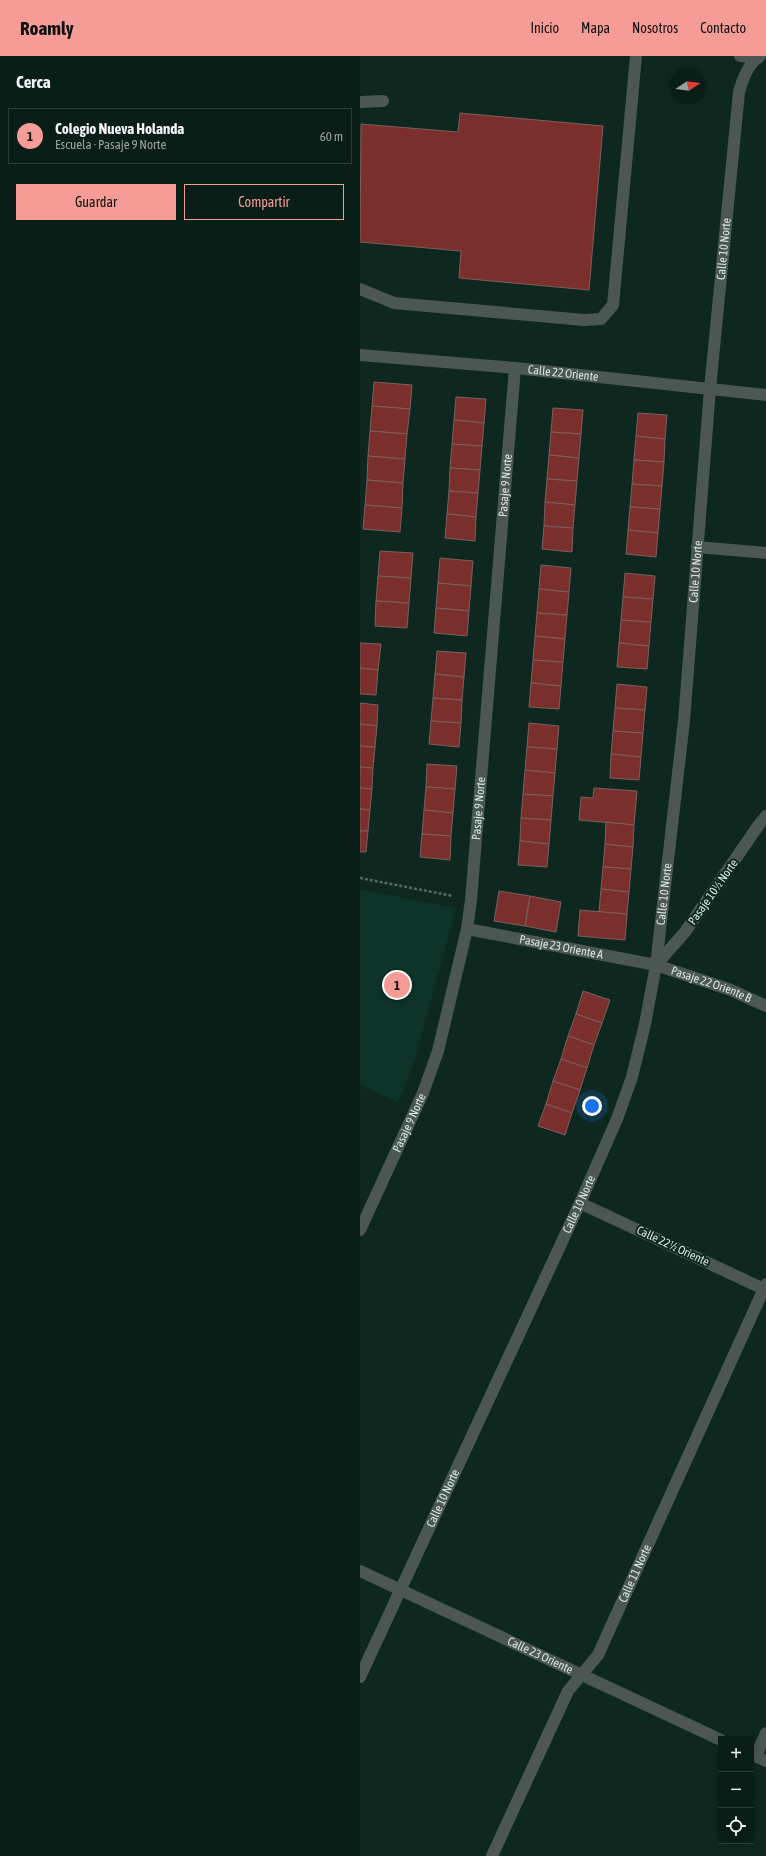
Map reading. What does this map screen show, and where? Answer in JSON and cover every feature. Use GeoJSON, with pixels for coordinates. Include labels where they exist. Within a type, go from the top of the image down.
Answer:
{"type":"FeatureCollection","features":[{"type":"Feature","properties":{"kind":"street"},"geometry":{"type":"LineString","coordinates":[[360,289],[394,303],[584,320],[601,319],[614,305],[636,56]]}},
{"type":"Feature","properties":{"kind":"street"},"geometry":{"type":"LineString","coordinates":[[740,56],[759,57]]}},
{"type":"Feature","properties":{"kind":"street","name":"Calle 10 Norte"},"geometry":{"type":"LineString","coordinates":[[360,1677],[580,1203],[617,1120],[632,1077],[645,1024],[656,965],[684,721],[710,390],[739,92],[749,67],[759,57]]}},
{"type":"Feature","properties":{"kind":"street"},"geometry":{"type":"LineString","coordinates":[[360,102],[382,101]]}},
{"type":"Feature","properties":{"kind":"street","name":"Calle 22 Oriente"},"geometry":{"type":"LineString","coordinates":[[360,356],[515,368],[766,395]]}},
{"type":"Feature","properties":{"kind":"street","name":"Pasaje 9 Norte"},"geometry":{"type":"LineString","coordinates":[[360,1230],[423,1093],[438,1051],[467,929],[471,900],[515,368]]}},
{"type":"Feature","properties":{"kind":"street"},"geometry":{"type":"LineString","coordinates":[[697,547],[766,553]]}},
{"type":"Feature","properties":{"kind":"street","name":"Pasaje 10½ Norte"},"geometry":{"type":"LineString","coordinates":[[656,965],[685,932],[766,816]]}},
{"type":"Feature","properties":{"kind":"street","name":"Pasaje 23 Oriente A"},"geometry":{"type":"LineString","coordinates":[[467,929],[656,965]]}},
{"type":"Feature","properties":{"kind":"street","name":"Pasaje 22 Oriente B"},"geometry":{"type":"LineString","coordinates":[[656,965],[731,990],[766,1006]]}},
{"type":"Feature","properties":{"kind":"street","name":"Calle 22½ Oriente"},"geometry":{"type":"LineString","coordinates":[[580,1203],[765,1287]]}},
{"type":"Feature","properties":{"kind":"street","name":"Calle 11 Norte"},"geometry":{"type":"LineString","coordinates":[[492,1856],[568,1691],[598,1655],[765,1287]]}},
{"type":"Feature","properties":{"kind":"street","name":"Calle 23 Oriente"},"geometry":{"type":"LineString","coordinates":[[360,1571],[718,1739]]}},
{"type":"Feature","properties":{"kind":"street"},"geometry":{"type":"LineString","coordinates":[[758,1757],[766,1733]]}},
{"type":"Feature","properties":{"kind":"path"},"geometry":{"type":"LineString","coordinates":[[360,878],[471,900]]}},
{"type":"Feature","properties":{"kind":"shaded area"},"geometry":{"type":"Polygon","coordinates":[[[360,889],[456,908],[414,1062],[398,1102],[360,1085],[360,889]]]}},
{"type":"Feature","properties":{"kind":"building"},"geometry":{"type":"Polygon","coordinates":[[[460,113],[603,126],[589,290],[459,278],[461,251],[360,242],[361,124],[458,132],[460,113]]]}},
{"type":"Feature","properties":{"kind":"building"},"geometry":{"type":"Polygon","coordinates":[[[374,382],[412,385],[410,409],[372,406],[374,382]]]}},
{"type":"Feature","properties":{"kind":"building"},"geometry":{"type":"Polygon","coordinates":[[[456,397],[486,399],[484,423],[454,420],[456,397]]]}},
{"type":"Feature","properties":{"kind":"building"},"geometry":{"type":"Polygon","coordinates":[[[372,406],[410,409],[407,434],[370,431],[372,406]]]}},
{"type":"Feature","properties":{"kind":"building"},"geometry":{"type":"Polygon","coordinates":[[[553,408],[583,410],[581,434],[551,432],[553,408]]]}},
{"type":"Feature","properties":{"kind":"building"},"geometry":{"type":"Polygon","coordinates":[[[638,413],[667,415],[665,439],[636,436],[638,413]]]}},
{"type":"Feature","properties":{"kind":"building"},"geometry":{"type":"Polygon","coordinates":[[[454,420],[484,423],[482,446],[452,444],[454,420]]]}},
{"type":"Feature","properties":{"kind":"building"},"geometry":{"type":"Polygon","coordinates":[[[370,431],[407,434],[405,459],[368,456],[370,431]]]}},
{"type":"Feature","properties":{"kind":"building"},"geometry":{"type":"Polygon","coordinates":[[[551,432],[581,434],[579,458],[549,455],[551,432]]]}},
{"type":"Feature","properties":{"kind":"building"},"geometry":{"type":"Polygon","coordinates":[[[636,436],[665,439],[664,462],[634,460],[636,436]]]}},
{"type":"Feature","properties":{"kind":"building"},"geometry":{"type":"Polygon","coordinates":[[[452,444],[482,446],[480,470],[450,468],[452,444]]]}},
{"type":"Feature","properties":{"kind":"building"},"geometry":{"type":"Polygon","coordinates":[[[549,455],[579,458],[577,481],[547,479],[549,455]]]}},
{"type":"Feature","properties":{"kind":"building"},"geometry":{"type":"Polygon","coordinates":[[[368,456],[405,459],[403,483],[367,480],[368,456]]]}},
{"type":"Feature","properties":{"kind":"building"},"geometry":{"type":"Polygon","coordinates":[[[634,460],[664,462],[662,486],[632,484],[634,460]]]}},
{"type":"Feature","properties":{"kind":"building"},"geometry":{"type":"Polygon","coordinates":[[[450,468],[480,470],[478,493],[449,491],[450,468]]]}},
{"type":"Feature","properties":{"kind":"building"},"geometry":{"type":"Polygon","coordinates":[[[547,479],[577,481],[575,505],[545,502],[547,479]]]}},
{"type":"Feature","properties":{"kind":"building"},"geometry":{"type":"Polygon","coordinates":[[[367,480],[403,483],[402,508],[365,505],[367,480]]]}},
{"type":"Feature","properties":{"kind":"building"},"geometry":{"type":"Polygon","coordinates":[[[632,484],[662,486],[660,509],[630,507],[632,484]]]}},
{"type":"Feature","properties":{"kind":"building"},"geometry":{"type":"Polygon","coordinates":[[[449,491],[478,493],[476,517],[447,514],[449,491]]]}},
{"type":"Feature","properties":{"kind":"building"},"geometry":{"type":"Polygon","coordinates":[[[545,502],[575,505],[573,528],[544,526],[545,502]]]}},
{"type":"Feature","properties":{"kind":"building"},"geometry":{"type":"Polygon","coordinates":[[[365,505],[402,508],[400,532],[363,529],[365,505]]]}},
{"type":"Feature","properties":{"kind":"building"},"geometry":{"type":"Polygon","coordinates":[[[630,507],[660,509],[658,533],[628,530],[630,507]]]}},
{"type":"Feature","properties":{"kind":"building"},"geometry":{"type":"Polygon","coordinates":[[[447,514],[476,517],[475,541],[445,538],[447,514]]]}},
{"type":"Feature","properties":{"kind":"building"},"geometry":{"type":"Polygon","coordinates":[[[544,526],[573,528],[572,552],[542,549],[544,526]]]}},
{"type":"Feature","properties":{"kind":"building"},"geometry":{"type":"Polygon","coordinates":[[[628,530],[658,533],[656,557],[626,554],[628,530]]]}},
{"type":"Feature","properties":{"kind":"building"},"geometry":{"type":"Polygon","coordinates":[[[380,551],[413,553],[411,578],[378,576],[380,551]]]}},
{"type":"Feature","properties":{"kind":"building"},"geometry":{"type":"Polygon","coordinates":[[[440,558],[473,561],[471,586],[438,583],[440,558]]]}},
{"type":"Feature","properties":{"kind":"building"},"geometry":{"type":"Polygon","coordinates":[[[541,565],[571,568],[569,592],[539,589],[541,565]]]}},
{"type":"Feature","properties":{"kind":"building"},"geometry":{"type":"Polygon","coordinates":[[[625,573],[655,576],[653,599],[623,597],[625,573]]]}},
{"type":"Feature","properties":{"kind":"building"},"geometry":{"type":"Polygon","coordinates":[[[378,576],[411,578],[409,603],[376,601],[378,576]]]}},
{"type":"Feature","properties":{"kind":"building"},"geometry":{"type":"Polygon","coordinates":[[[438,583],[471,586],[469,611],[436,608],[438,583]]]}},
{"type":"Feature","properties":{"kind":"building"},"geometry":{"type":"Polygon","coordinates":[[[539,589],[569,592],[567,615],[537,613],[539,589]]]}},
{"type":"Feature","properties":{"kind":"building"},"geometry":{"type":"Polygon","coordinates":[[[623,597],[653,599],[651,622],[621,620],[623,597]]]}},
{"type":"Feature","properties":{"kind":"building"},"geometry":{"type":"Polygon","coordinates":[[[376,601],[409,603],[407,628],[375,626],[376,601]]]}},
{"type":"Feature","properties":{"kind":"building"},"geometry":{"type":"Polygon","coordinates":[[[436,608],[469,611],[467,636],[434,633],[436,608]]]}},
{"type":"Feature","properties":{"kind":"building"},"geometry":{"type":"Polygon","coordinates":[[[537,613],[567,615],[565,639],[535,636],[537,613]]]}},
{"type":"Feature","properties":{"kind":"building"},"geometry":{"type":"Polygon","coordinates":[[[621,620],[651,622],[649,646],[619,643],[621,620]]]}},
{"type":"Feature","properties":{"kind":"building"},"geometry":{"type":"Polygon","coordinates":[[[535,636],[565,639],[563,662],[533,660],[535,636]]]}},
{"type":"Feature","properties":{"kind":"building"},"geometry":{"type":"Polygon","coordinates":[[[360,643],[381,644],[378,670],[360,668],[360,643]]]}},
{"type":"Feature","properties":{"kind":"building"},"geometry":{"type":"Polygon","coordinates":[[[619,643],[649,646],[647,669],[617,667],[619,643]]]}},
{"type":"Feature","properties":{"kind":"building"},"geometry":{"type":"Polygon","coordinates":[[[437,651],[466,653],[464,677],[435,674],[437,651]]]}},
{"type":"Feature","properties":{"kind":"building"},"geometry":{"type":"Polygon","coordinates":[[[533,660],[563,662],[561,686],[531,683],[533,660]]]}},
{"type":"Feature","properties":{"kind":"building"},"geometry":{"type":"Polygon","coordinates":[[[360,668],[378,670],[376,695],[360,694],[360,668]]]}},
{"type":"Feature","properties":{"kind":"building"},"geometry":{"type":"Polygon","coordinates":[[[435,674],[464,677],[462,700],[433,698],[435,674]]]}},
{"type":"Feature","properties":{"kind":"building"},"geometry":{"type":"Polygon","coordinates":[[[531,683],[561,686],[559,709],[529,707],[531,683]]]}},
{"type":"Feature","properties":{"kind":"building"},"geometry":{"type":"Polygon","coordinates":[[[617,684],[647,687],[645,710],[615,708],[617,684]]]}},
{"type":"Feature","properties":{"kind":"building"},"geometry":{"type":"Polygon","coordinates":[[[433,698],[462,700],[461,723],[431,721],[433,698]]]}},
{"type":"Feature","properties":{"kind":"building"},"geometry":{"type":"Polygon","coordinates":[[[360,703],[378,705],[377,726],[360,724],[360,703]]]}},
{"type":"Feature","properties":{"kind":"building"},"geometry":{"type":"Polygon","coordinates":[[[615,708],[645,710],[643,733],[613,731],[615,708]]]}},
{"type":"Feature","properties":{"kind":"building"},"geometry":{"type":"Polygon","coordinates":[[[431,721],[461,723],[459,747],[429,744],[431,721]]]}},
{"type":"Feature","properties":{"kind":"building"},"geometry":{"type":"Polygon","coordinates":[[[529,723],[559,726],[557,749],[527,747],[529,723]]]}},
{"type":"Feature","properties":{"kind":"building"},"geometry":{"type":"Polygon","coordinates":[[[360,724],[377,726],[375,747],[360,746],[360,724]]]}},
{"type":"Feature","properties":{"kind":"building"},"geometry":{"type":"Polygon","coordinates":[[[613,731],[643,733],[641,757],[611,754],[613,731]]]}},
{"type":"Feature","properties":{"kind":"building"},"geometry":{"type":"Polygon","coordinates":[[[360,746],[375,747],[373,768],[360,767],[360,746]]]}},
{"type":"Feature","properties":{"kind":"building"},"geometry":{"type":"Polygon","coordinates":[[[527,747],[557,749],[555,773],[525,770],[527,747]]]}},
{"type":"Feature","properties":{"kind":"building"},"geometry":{"type":"Polygon","coordinates":[[[611,754],[641,757],[639,780],[610,778],[611,754]]]}},
{"type":"Feature","properties":{"kind":"building"},"geometry":{"type":"Polygon","coordinates":[[[427,764],[457,766],[455,789],[426,787],[427,764]]]}},
{"type":"Feature","properties":{"kind":"building"},"geometry":{"type":"Polygon","coordinates":[[[360,767],[373,768],[372,789],[360,788],[360,767]]]}},
{"type":"Feature","properties":{"kind":"building"},"geometry":{"type":"Polygon","coordinates":[[[525,770],[555,773],[553,796],[523,794],[525,770]]]}},
{"type":"Feature","properties":{"kind":"building"},"geometry":{"type":"Polygon","coordinates":[[[426,787],[455,789],[453,813],[424,810],[426,787]]]}},
{"type":"Feature","properties":{"kind":"building"},"geometry":{"type":"Polygon","coordinates":[[[360,788],[372,789],[370,810],[360,809],[360,788]]]}},
{"type":"Feature","properties":{"kind":"building"},"geometry":{"type":"Polygon","coordinates":[[[594,788],[637,791],[634,825],[579,820],[581,797],[593,798],[594,788]]]}},
{"type":"Feature","properties":{"kind":"building"},"geometry":{"type":"Polygon","coordinates":[[[523,794],[553,796],[551,820],[521,818],[523,794]]]}},
{"type":"Feature","properties":{"kind":"building"},"geometry":{"type":"Polygon","coordinates":[[[360,809],[370,810],[368,831],[360,831],[360,809]]]}},
{"type":"Feature","properties":{"kind":"building"},"geometry":{"type":"Polygon","coordinates":[[[424,810],[453,813],[451,836],[422,834],[424,810]]]}},
{"type":"Feature","properties":{"kind":"building"},"geometry":{"type":"Polygon","coordinates":[[[521,818],[551,820],[549,844],[520,841],[521,818]]]}},
{"type":"Feature","properties":{"kind":"building"},"geometry":{"type":"Polygon","coordinates":[[[606,822],[634,825],[633,847],[605,844],[606,822]]]}},
{"type":"Feature","properties":{"kind":"building"},"geometry":{"type":"Polygon","coordinates":[[[360,831],[368,831],[366,852],[360,852],[360,831]]]}},
{"type":"Feature","properties":{"kind":"building"},"geometry":{"type":"Polygon","coordinates":[[[422,834],[451,836],[450,860],[420,857],[422,834]]]}},
{"type":"Feature","properties":{"kind":"building"},"geometry":{"type":"Polygon","coordinates":[[[520,841],[549,844],[547,867],[518,865],[520,841]]]}},
{"type":"Feature","properties":{"kind":"building"},"geometry":{"type":"Polygon","coordinates":[[[605,844],[633,847],[631,869],[603,867],[605,844]]]}},
{"type":"Feature","properties":{"kind":"building"},"geometry":{"type":"Polygon","coordinates":[[[603,867],[631,869],[629,892],[601,889],[603,867]]]}},
{"type":"Feature","properties":{"kind":"building"},"geometry":{"type":"Polygon","coordinates":[[[601,889],[629,892],[627,914],[599,912],[601,889]]]}},
{"type":"Feature","properties":{"kind":"building"},"geometry":{"type":"Polygon","coordinates":[[[499,891],[530,896],[525,926],[494,921],[499,891]]]}},
{"type":"Feature","properties":{"kind":"building"},"geometry":{"type":"Polygon","coordinates":[[[530,896],[561,902],[556,932],[525,926],[530,896]]]}},
{"type":"Feature","properties":{"kind":"building"},"geometry":{"type":"Polygon","coordinates":[[[580,910],[627,914],[625,940],[578,936],[580,910]]]}},
{"type":"Feature","properties":{"kind":"building"},"geometry":{"type":"Polygon","coordinates":[[[583,991],[610,1000],[602,1023],[576,1014],[583,991]]]}},
{"type":"Feature","properties":{"kind":"building"},"geometry":{"type":"Polygon","coordinates":[[[576,1014],[602,1023],[594,1045],[568,1036],[576,1014]]]}},
{"type":"Feature","properties":{"kind":"building"},"geometry":{"type":"Polygon","coordinates":[[[568,1036],[594,1045],[587,1068],[561,1059],[568,1036]]]}},
{"type":"Feature","properties":{"kind":"building"},"geometry":{"type":"Polygon","coordinates":[[[561,1059],[587,1068],[580,1090],[553,1081],[561,1059]]]}},
{"type":"Feature","properties":{"kind":"building"},"geometry":{"type":"Polygon","coordinates":[[[553,1081],[580,1090],[572,1113],[546,1104],[553,1081]]]}},
{"type":"Feature","properties":{"kind":"building"},"geometry":{"type":"Polygon","coordinates":[[[546,1104],[572,1113],[565,1135],[538,1126],[546,1104]]]}},
{"type":"Feature","properties":{"kind":"place","name":"Colegio Nueva Holanda"},"geometry":{"type":"Point","coordinates":[397,985]}}]}
